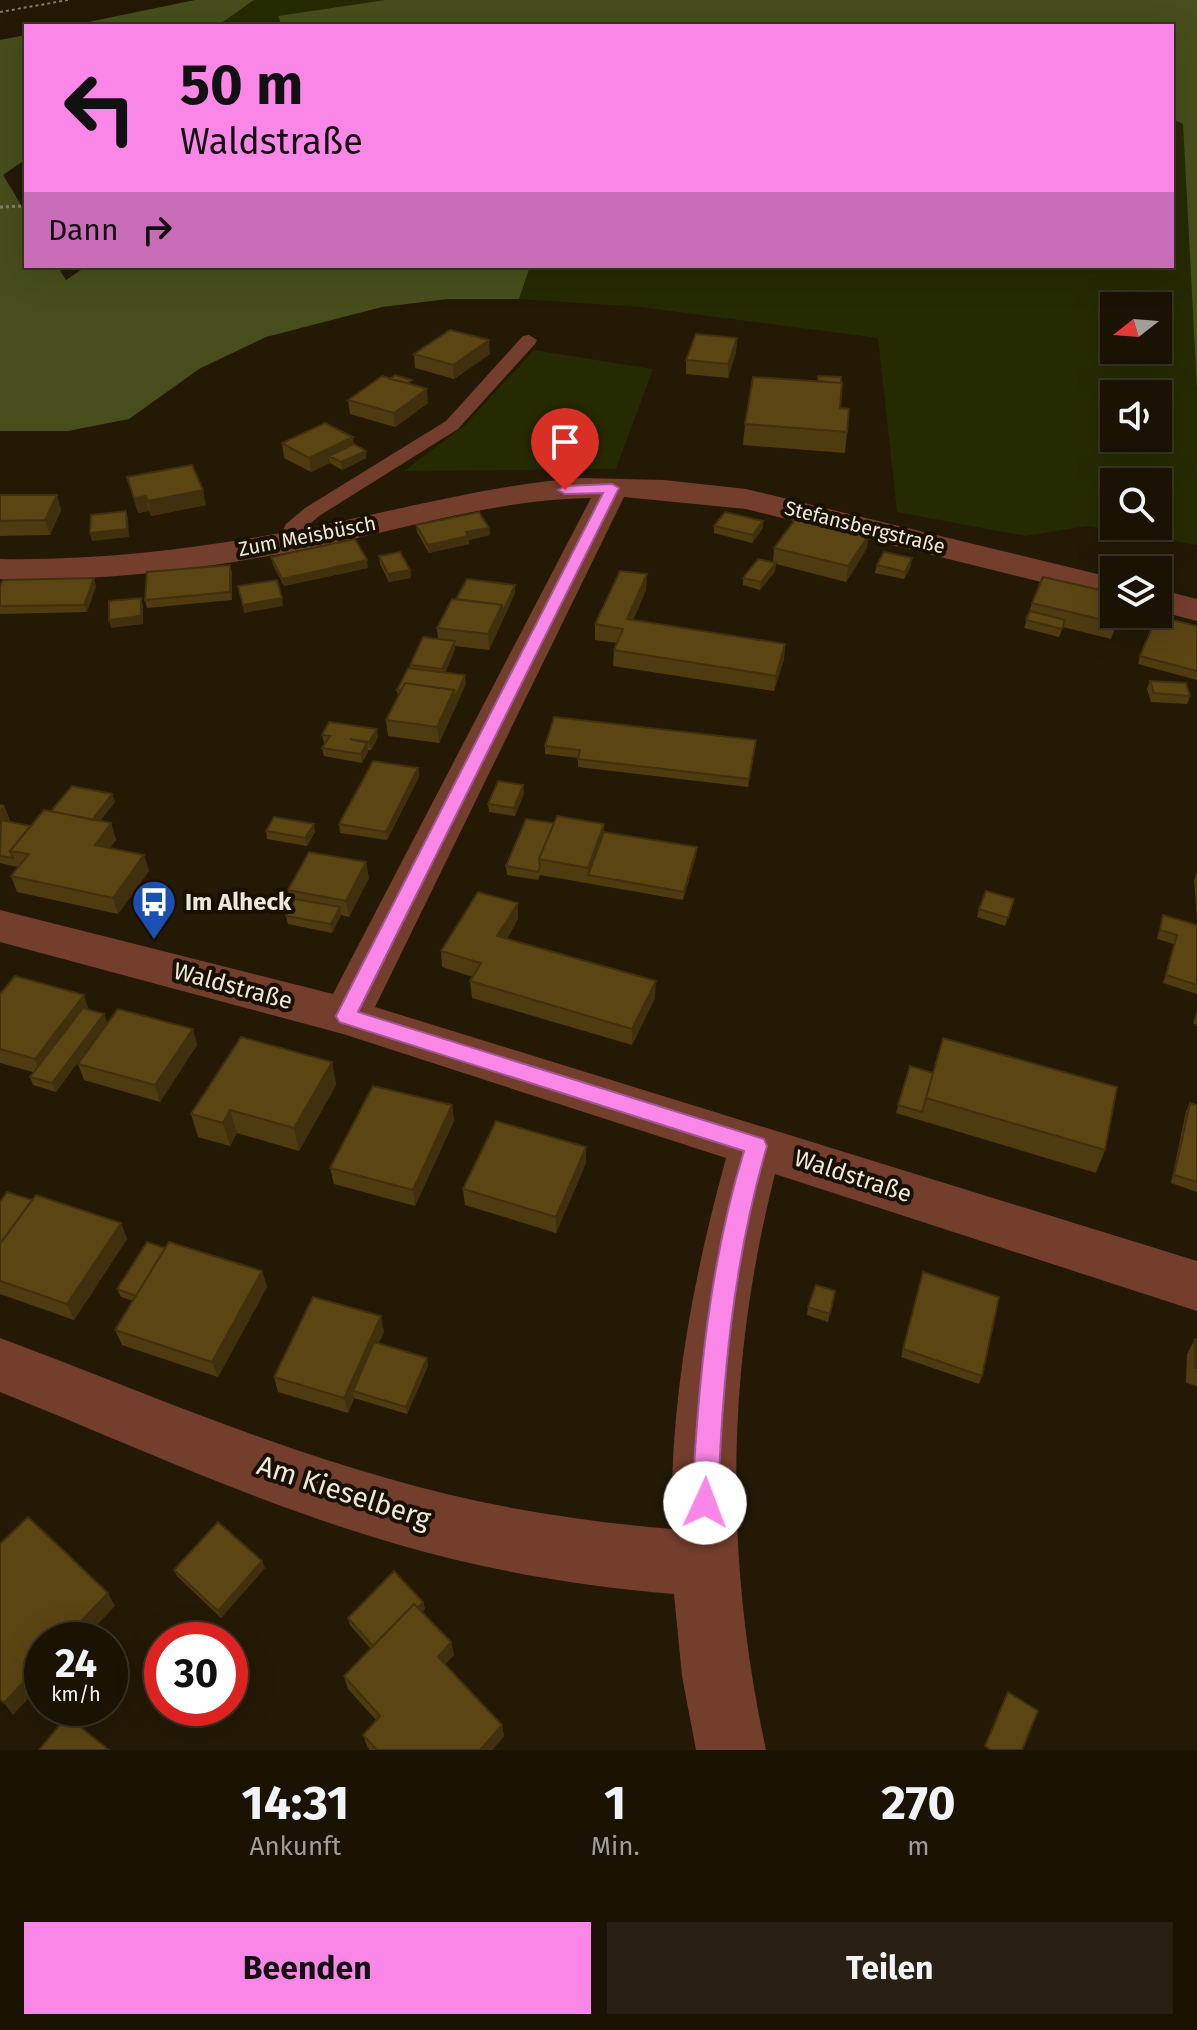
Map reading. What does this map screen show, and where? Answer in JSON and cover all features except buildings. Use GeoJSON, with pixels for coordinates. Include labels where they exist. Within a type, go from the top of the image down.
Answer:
{"type":"FeatureCollection","features":[{"type":"Feature","properties":{"kind":"street","name":"Zum Meisbüsch"},"geometry":{"type":"LineString","coordinates":[[0,569],[147,563],[288,541],[483,500],[548,491],[612,488]]}},
{"type":"Feature","properties":{"kind":"street","name":"Stefansbergstraße"},"geometry":{"type":"LineString","coordinates":[[612,488],[701,492],[746,499],[1100,586]]}},
{"type":"Feature","properties":{"kind":"street"},"geometry":{"type":"LineString","coordinates":[[346,1016],[612,488]]}},
{"type":"Feature","properties":{"kind":"street"},"geometry":{"type":"LineString","coordinates":[[1172,604],[1197,610]]}},
{"type":"Feature","properties":{"kind":"street","name":"Waldstraße"},"geometry":{"type":"LineString","coordinates":[[0,926],[346,1016],[1197,1286]]}},
{"type":"Feature","properties":{"kind":"street"},"geometry":{"type":"LineString","coordinates":[[731,1750],[719,1699],[702,1564],[710,1381],[737,1210],[756,1146]]}},
{"type":"Feature","properties":{"kind":"street","name":"Am Kieselberg"},"geometry":{"type":"LineString","coordinates":[[0,1365],[346,1497],[460,1529],[601,1557],[702,1564]]}},
{"type":"Feature","properties":{"kind":"lane"},"geometry":{"type":"LineString","coordinates":[[288,541],[293,528],[312,512],[452,425],[529,340]]}},
{"type":"Feature","properties":{"kind":"path"},"geometry":{"type":"LineString","coordinates":[[0,12],[68,0]]}},
{"type":"Feature","properties":{"kind":"path"},"geometry":{"type":"LineString","coordinates":[[0,207],[24,206]]}},
{"type":"Feature","properties":{"kind":"green space"},"geometry":{"type":"Polygon","coordinates":[[[195,0],[254,0],[220,24],[79,24],[195,0]]]}},
{"type":"Feature","properties":{"kind":"green space"},"geometry":{"type":"Polygon","coordinates":[[[254,0],[385,0],[279,16],[281,24],[220,24],[254,0]]]}},
{"type":"Feature","properties":{"kind":"green space"},"geometry":{"type":"Polygon","coordinates":[[[385,0],[1197,0],[1197,390],[1183,124],[1174,120],[1174,24],[281,24],[278,16],[385,0]]]}},
{"type":"Feature","properties":{"kind":"green space"},"geometry":{"type":"Polygon","coordinates":[[[24,35],[24,160],[3,175],[24,210],[24,268],[58,268],[66,280],[84,268],[529,268],[519,299],[448,299],[382,307],[266,337],[199,369],[129,419],[68,431],[0,431],[0,40],[24,35]]]}},
{"type":"Feature","properties":{"kind":"green space"},"geometry":{"type":"Polygon","coordinates":[[[1174,120],[1183,123],[1197,390],[1197,545],[1168,540],[1172,540],[1172,468],[1100,468],[1100,528],[1088,526],[1025,536],[897,512],[878,338],[640,307],[519,299],[529,268],[1174,268],[1174,120]]]}},
{"type":"Feature","properties":{"kind":"green space"},"geometry":{"type":"Polygon","coordinates":[[[534,350],[653,369],[616,469],[404,471],[465,425],[534,350]]]}},
{"type":"Feature","properties":{"kind":"place","name":"Im Alheck"},"geometry":{"type":"Point","coordinates":[154,941]}},
{"type":"Feature","properties":{"kind":"route"},"geometry":{"type":"LineString","coordinates":[[565,490],[612,488],[346,1016],[756,1146],[737,1210],[710,1381],[705,1503]]}}]}
